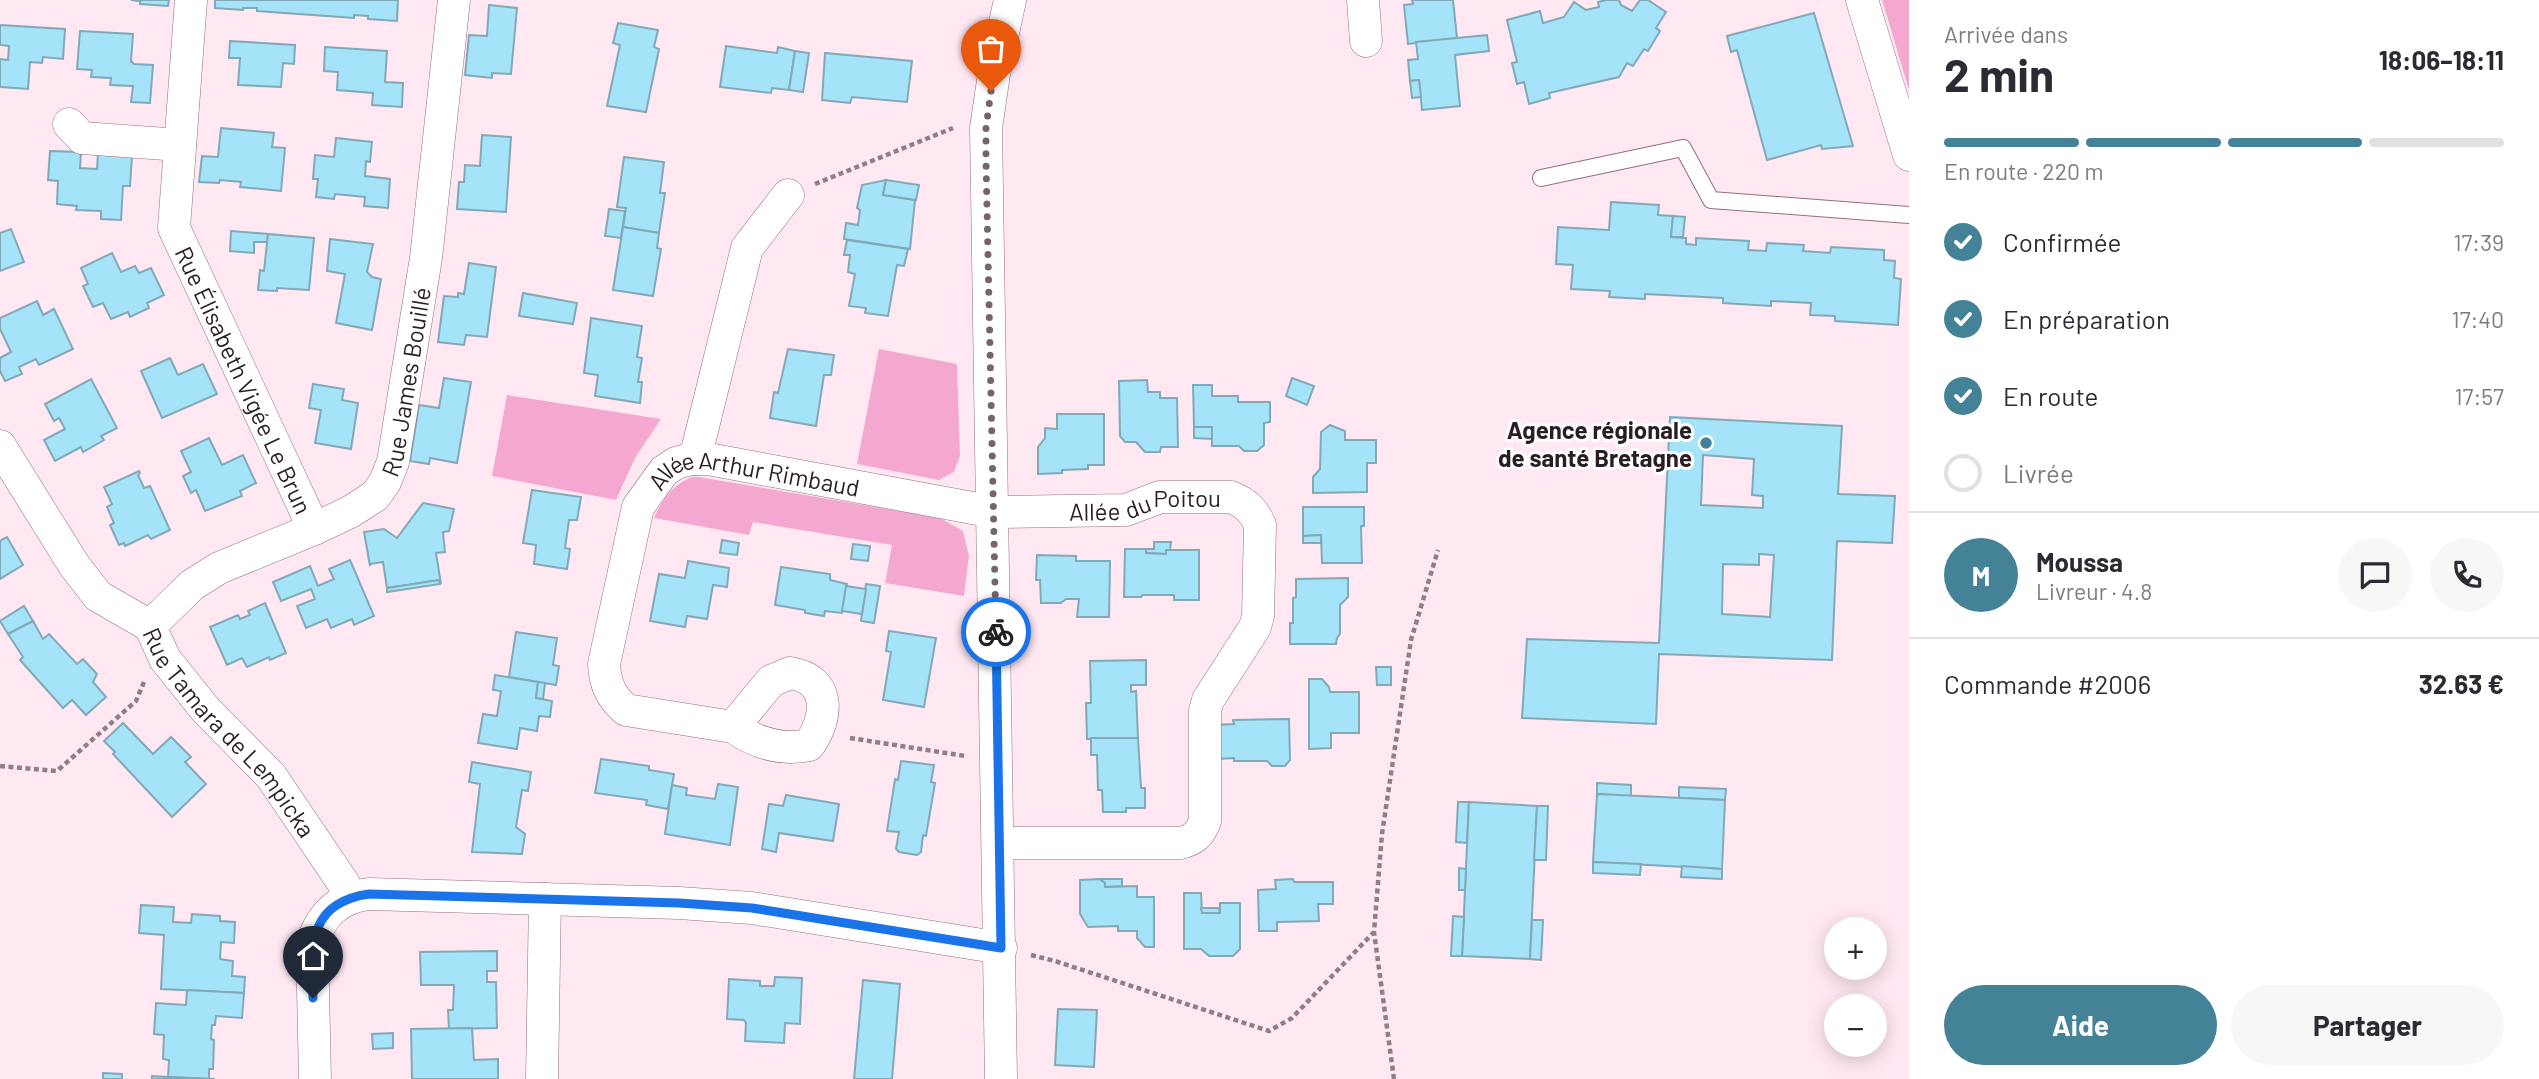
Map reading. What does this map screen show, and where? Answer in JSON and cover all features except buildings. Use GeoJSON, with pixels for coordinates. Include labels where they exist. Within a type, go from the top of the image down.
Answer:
{"type":"FeatureCollection","features":[{"type":"Feature","properties":{"kind":"street","name":"Rue Élisabeth Vigée Le Brun"},"geometry":{"type":"LineString","coordinates":[[191,0],[174,228],[314,529]]}},
{"type":"Feature","properties":{"kind":"street","name":"Rue James Bouillé"},"geometry":{"type":"LineString","coordinates":[[155,636],[192,585],[219,568],[350,512],[375,496],[385,482],[393,462],[426,258],[454,0]]}},
{"type":"Feature","properties":{"kind":"street"},"geometry":{"type":"LineString","coordinates":[[1002,1079],[986,128],[993,74],[1010,0]]}},
{"type":"Feature","properties":{"kind":"street"},"geometry":{"type":"LineString","coordinates":[[1363,0],[1366,41]]}},
{"type":"Feature","properties":{"kind":"street"},"geometry":{"type":"LineString","coordinates":[[1862,0],[1909,155]]}},
{"type":"Feature","properties":{"kind":"street"},"geometry":{"type":"LineString","coordinates":[[69,124],[82,138],[180,145]]}},
{"type":"Feature","properties":{"kind":"street"},"geometry":{"type":"LineString","coordinates":[[695,459],[747,248],[788,195]]}},
{"type":"Feature","properties":{"kind":"street","name":"Rue Tamara de Lempicka"},"geometry":{"type":"LineString","coordinates":[[0,446],[74,565],[98,596],[155,636],[165,659],[205,709],[271,776],[350,897]]}},
{"type":"Feature","properties":{"kind":"street","name":"Allée Arthur Rimbaud"},"geometry":{"type":"LineString","coordinates":[[818,733],[809,745],[795,748],[770,745],[751,739],[733,727],[626,710],[616,701],[605,677],[604,664],[638,507],[664,471],[676,463],[708,458],[994,512]]}},
{"type":"Feature","properties":{"kind":"street","name":"Allée du Poitou"},"geometry":{"type":"LineString","coordinates":[[994,512],[1126,510],[1160,497],[1231,497],[1249,507],[1260,525],[1258,616],[1255,627],[1208,701],[1205,711],[1205,821],[1197,836],[1180,843],[999,843]]}},
{"type":"Feature","properties":{"kind":"street"},"geometry":{"type":"LineString","coordinates":[[733,727],[771,681],[790,673],[806,675],[818,685],[822,698],[818,733]]}},
{"type":"Feature","properties":{"kind":"street"},"geometry":{"type":"LineString","coordinates":[[315,1079],[312,944],[317,927],[327,914],[350,897],[369,894],[752,908],[1001,948]]}},
{"type":"Feature","properties":{"kind":"street"},"geometry":{"type":"LineString","coordinates":[[542,1079],[545,899]]}},
{"type":"Feature","properties":{"kind":"lane"},"geometry":{"type":"LineString","coordinates":[[1541,178],[1683,148],[1711,200],[1909,215]]}},
{"type":"Feature","properties":{"kind":"path"},"geometry":{"type":"LineString","coordinates":[[788,195],[966,123],[986,128]]}},
{"type":"Feature","properties":{"kind":"path"},"geometry":{"type":"LineString","coordinates":[[1394,1079],[1374,932],[1382,834],[1411,640],[1438,550]]}},
{"type":"Feature","properties":{"kind":"path"},"geometry":{"type":"LineString","coordinates":[[0,766],[57,771],[136,701],[155,636]]}},
{"type":"Feature","properties":{"kind":"path"},"geometry":{"type":"LineString","coordinates":[[818,733],[998,761]]}},
{"type":"Feature","properties":{"kind":"path"},"geometry":{"type":"LineString","coordinates":[[1001,948],[1055,961],[1269,1031],[1292,1018],[1374,932]]}},
{"type":"Feature","properties":{"kind":"shaded area"},"geometry":{"type":"Polygon","coordinates":[[[1882,0],[1909,0],[1909,90],[1883,3],[1882,0]]]}},
{"type":"Feature","properties":{"kind":"shaded area"},"geometry":{"type":"Polygon","coordinates":[[[879,349],[957,364],[960,456],[954,472],[939,480],[857,464],[879,349]]]}},
{"type":"Feature","properties":{"kind":"shaded area"},"geometry":{"type":"Polygon","coordinates":[[[507,395],[661,419],[635,458],[616,500],[492,476],[507,395]]]}},
{"type":"Feature","properties":{"kind":"shaded area"},"geometry":{"type":"Polygon","coordinates":[[[692,477],[940,518],[963,531],[969,556],[964,596],[885,583],[892,545],[753,522],[749,535],[654,518],[668,494],[692,477]]]}},
{"type":"Feature","properties":{"kind":"way so far"},"geometry":{"type":"LineString","coordinates":[[991,91],[986,128],[986,161],[996,632]]}},
{"type":"Feature","properties":{"kind":"place","name":"Agence régionale de santé Bretagne"},"geometry":{"type":"Point","coordinates":[1706,443]}},
{"type":"Feature","properties":{"kind":"route"},"geometry":{"type":"LineString","coordinates":[[313,998],[312,944],[317,927],[327,914],[350,897],[369,894],[679,903],[752,908],[1001,948],[996,632]]}}]}
